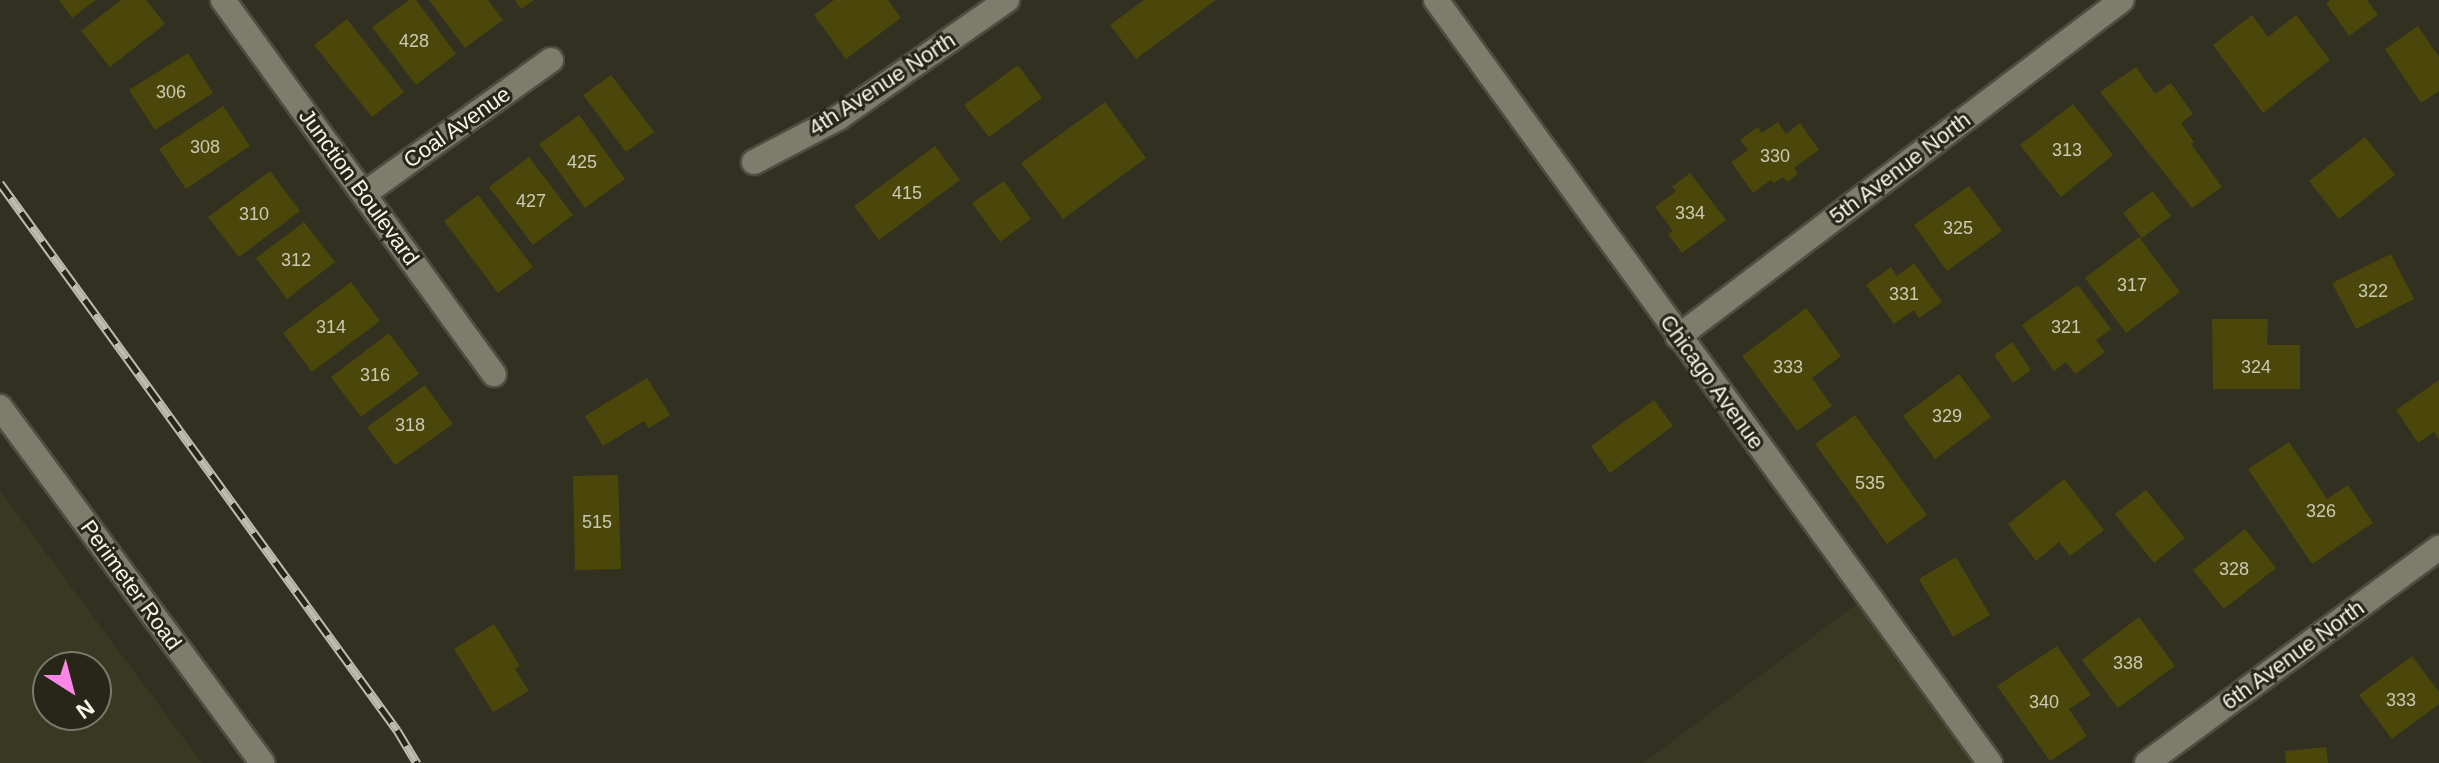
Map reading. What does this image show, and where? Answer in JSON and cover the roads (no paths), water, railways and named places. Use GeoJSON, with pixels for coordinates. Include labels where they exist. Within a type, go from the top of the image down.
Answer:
{"type":"FeatureCollection","features":[{"type":"Feature","properties":{"kind":"street","name":"Junction Boulevard"},"geometry":{"type":"LineString","coordinates":[[223,0],[494,374]]}},
{"type":"Feature","properties":{"kind":"street","name":"4th Avenue North"},"geometry":{"type":"LineString","coordinates":[[754,162],[838,118],[1007,0]]}},
{"type":"Feature","properties":{"kind":"street","name":"Chicago Avenue"},"geometry":{"type":"LineString","coordinates":[[1436,0],[1990,763]]}},
{"type":"Feature","properties":{"kind":"street","name":"5th Avenue North"},"geometry":{"type":"LineString","coordinates":[[1678,337],[2122,0]]}},
{"type":"Feature","properties":{"kind":"street","name":"Coal Avenue"},"geometry":{"type":"LineString","coordinates":[[364,194],[551,60]]}},
{"type":"Feature","properties":{"kind":"street","name":"Perimeter Road"},"geometry":{"type":"LineString","coordinates":[[0,407],[262,763]]}},
{"type":"Feature","properties":{"kind":"street","name":"6th Avenue North"},"geometry":{"type":"LineString","coordinates":[[2147,763],[2439,548]]}},
{"type":"Feature","properties":{"kind":"railway"},"geometry":{"type":"LineString","coordinates":[[0,183],[397,730],[417,763]]}}]}
